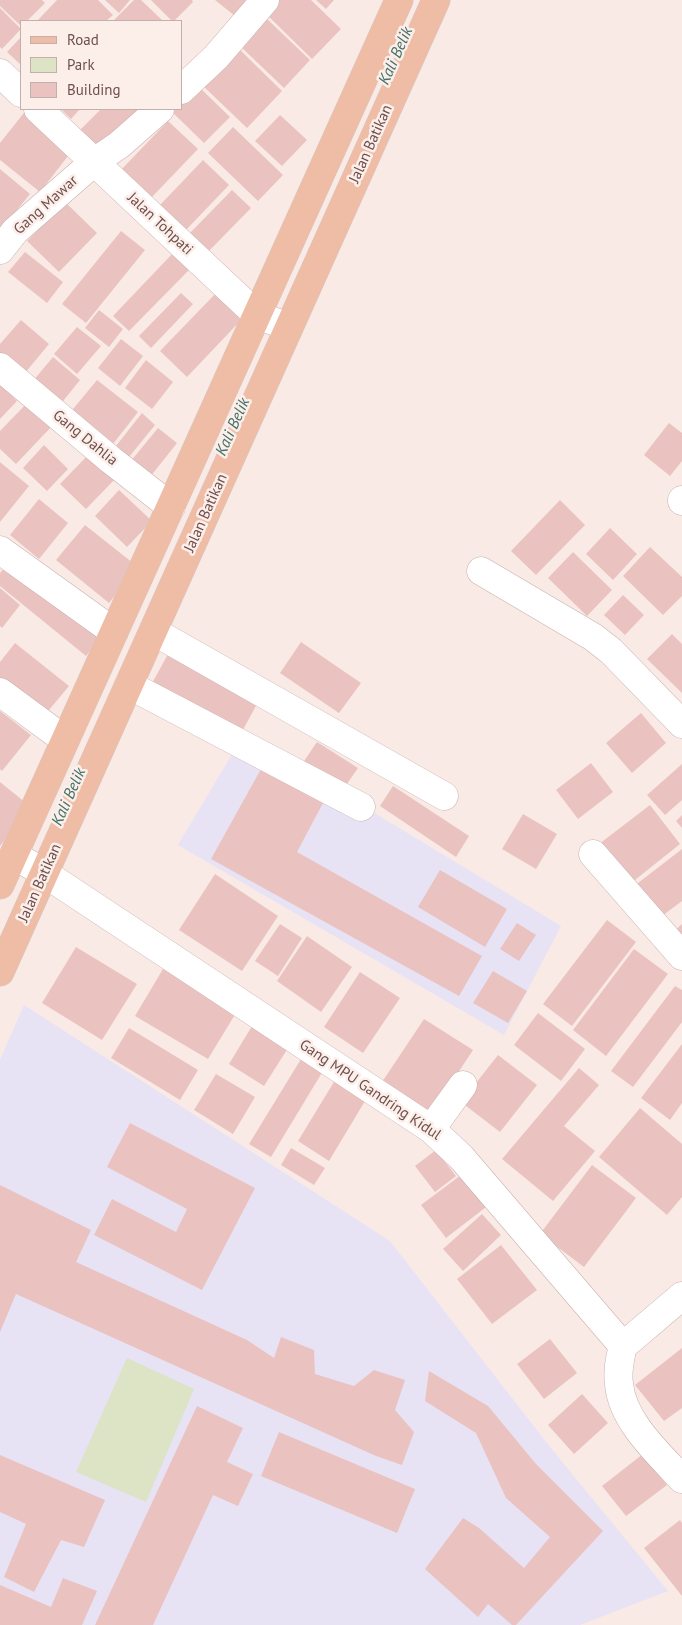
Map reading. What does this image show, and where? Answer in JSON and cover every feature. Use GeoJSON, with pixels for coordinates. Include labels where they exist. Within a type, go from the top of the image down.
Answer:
{"type":"FeatureCollection","features":[{"type":"Feature","properties":{"kind":"main road","name":"Jalan Batikan"},"geometry":{"type":"LineString","coordinates":[[0,972],[153,631],[399,0]]}},
{"type":"Feature","properties":{"kind":"main road","name":"Jalan Batikan"},"geometry":{"type":"LineString","coordinates":[[0,885],[171,507],[273,321],[436,0]]}},
{"type":"Feature","properties":{"kind":"street"},"geometry":{"type":"LineString","coordinates":[[182,89],[216,57],[266,0]]}},
{"type":"Feature","properties":{"kind":"street"},"geometry":{"type":"LineString","coordinates":[[0,73],[20,92]]}},
{"type":"Feature","properties":{"kind":"street","name":"Jalan Tohpati"},"geometry":{"type":"LineString","coordinates":[[39,110],[94,162],[273,321]]}},
{"type":"Feature","properties":{"kind":"street","name":"Gang Mawar"},"geometry":{"type":"LineString","coordinates":[[0,250],[15,231],[94,162],[119,145],[159,110]]}},
{"type":"Feature","properties":{"kind":"street","name":"Gang Dahlia"},"geometry":{"type":"LineString","coordinates":[[0,367],[82,437],[171,507]]}},
{"type":"Feature","properties":{"kind":"street"},"geometry":{"type":"LineString","coordinates":[[0,550],[114,632]]}},
{"type":"Feature","properties":{"kind":"street"},"geometry":{"type":"LineString","coordinates":[[480,571],[592,637],[610,652],[682,724]]}},
{"type":"Feature","properties":{"kind":"street"},"geometry":{"type":"LineString","coordinates":[[153,631],[444,796]]}},
{"type":"Feature","properties":{"kind":"street"},"geometry":{"type":"LineString","coordinates":[[129,685],[361,807]]}},
{"type":"Feature","properties":{"kind":"street"},"geometry":{"type":"LineString","coordinates":[[0,692],[65,740]]}},
{"type":"Feature","properties":{"kind":"street"},"geometry":{"type":"LineString","coordinates":[[593,854],[682,956]]}},
{"type":"Feature","properties":{"kind":"street","name":"Gang MPU Gandring Kidul"},"geometry":{"type":"LineString","coordinates":[[14,855],[431,1129],[461,1156],[623,1346]]}},
{"type":"Feature","properties":{"kind":"street"},"geometry":{"type":"LineString","coordinates":[[431,1129],[463,1086]]}},
{"type":"Feature","properties":{"kind":"street"},"geometry":{"type":"LineString","coordinates":[[682,1296],[623,1346],[619,1364],[618,1385],[630,1417],[648,1442],[682,1479]]}},
{"type":"Feature","properties":{"kind":"shaded area"},"geometry":{"type":"Polygon","coordinates":[[[244,734],[561,926],[504,1035],[178,845],[244,734]]]}},
{"type":"Feature","properties":{"kind":"shaded area"},"geometry":{"type":"Polygon","coordinates":[[[24,1005],[390,1241],[550,1447],[668,1591],[580,1625],[0,1625],[0,1060],[24,1005]]]}},
{"type":"Feature","properties":{"kind":"green space"},"geometry":{"type":"Polygon","coordinates":[[[127,1358],[194,1389],[146,1502],[76,1472],[127,1358]]]}},
{"type":"Feature","properties":{"kind":"building"},"geometry":{"type":"Polygon","coordinates":[[[0,0],[42,0],[45,3],[28,20],[20,20],[20,25],[0,6],[0,0]]]}},
{"type":"Feature","properties":{"kind":"building"},"geometry":{"type":"Polygon","coordinates":[[[57,0],[98,0],[113,15],[107,20],[38,20],[57,0]]]}},
{"type":"Feature","properties":{"kind":"building"},"geometry":{"type":"Polygon","coordinates":[[[105,0],[130,0],[119,13],[105,0]]]}},
{"type":"Feature","properties":{"kind":"building"},"geometry":{"type":"Polygon","coordinates":[[[134,0],[141,0],[162,20],[114,20],[134,0]]]}},
{"type":"Feature","properties":{"kind":"building"},"geometry":{"type":"Polygon","coordinates":[[[151,0],[192,0],[193,2],[175,20],[171,20],[151,0]]]}},
{"type":"Feature","properties":{"kind":"building"},"geometry":{"type":"Polygon","coordinates":[[[215,0],[248,0],[235,16],[215,0]]]}},
{"type":"Feature","properties":{"kind":"building"},"geometry":{"type":"Polygon","coordinates":[[[277,0],[311,0],[341,29],[312,59],[265,13],[277,0]]]}},
{"type":"Feature","properties":{"kind":"building"},"geometry":{"type":"Polygon","coordinates":[[[316,0],[334,0],[326,9],[316,0]]]}},
{"type":"Feature","properties":{"kind":"building"},"geometry":{"type":"Polygon","coordinates":[[[0,8],[20,30],[2,49],[0,47],[0,8]]]}},
{"type":"Feature","properties":{"kind":"building"},"geometry":{"type":"Polygon","coordinates":[[[265,17],[310,60],[284,88],[238,44],[265,17]]]}},
{"type":"Feature","properties":{"kind":"building"},"geometry":{"type":"Polygon","coordinates":[[[20,38],[20,64],[7,52],[20,38]]]}},
{"type":"Feature","properties":{"kind":"building"},"geometry":{"type":"Polygon","coordinates":[[[237,47],[282,91],[247,128],[201,84],[237,47]]]}},
{"type":"Feature","properties":{"kind":"building"},"geometry":{"type":"Polygon","coordinates":[[[198,86],[230,117],[204,143],[172,112],[182,110],[182,102],[198,86]]]}},
{"type":"Feature","properties":{"kind":"building"},"geometry":{"type":"Polygon","coordinates":[[[26,110],[28,110],[75,147],[40,192],[0,160],[0,143],[26,110]]]}},
{"type":"Feature","properties":{"kind":"building"},"geometry":{"type":"Polygon","coordinates":[[[62,110],[79,110],[71,119],[62,110]]]}},
{"type":"Feature","properties":{"kind":"building"},"geometry":{"type":"Polygon","coordinates":[[[100,110],[141,110],[98,154],[76,134],[100,110]]]}},
{"type":"Feature","properties":{"kind":"building"},"geometry":{"type":"Polygon","coordinates":[[[280,115],[307,140],[282,166],[255,141],[280,115]]]}},
{"type":"Feature","properties":{"kind":"building"},"geometry":{"type":"Polygon","coordinates":[[[168,121],[198,149],[150,199],[120,171],[168,121]]]}},
{"type":"Feature","properties":{"kind":"building"},"geometry":{"type":"Polygon","coordinates":[[[233,127],[283,175],[258,201],[208,153],[233,127]]]}},
{"type":"Feature","properties":{"kind":"building"},"geometry":{"type":"Polygon","coordinates":[[[203,160],[229,185],[186,230],[160,205],[203,160]]]}},
{"type":"Feature","properties":{"kind":"building"},"geometry":{"type":"Polygon","coordinates":[[[0,169],[30,194],[1,230],[0,229],[0,169]]]}},
{"type":"Feature","properties":{"kind":"building"},"geometry":{"type":"Polygon","coordinates":[[[232,190],[251,208],[207,253],[188,235],[232,190]]]}},
{"type":"Feature","properties":{"kind":"building"},"geometry":{"type":"Polygon","coordinates":[[[65,202],[97,233],[59,272],[27,241],[65,202]]]}},
{"type":"Feature","properties":{"kind":"building"},"geometry":{"type":"Polygon","coordinates":[[[121,231],[145,250],[86,323],[62,304],[121,231]]]}},
{"type":"Feature","properties":{"kind":"building"},"geometry":{"type":"Polygon","coordinates":[[[25,252],[63,282],[47,303],[8,272],[25,252]]]}},
{"type":"Feature","properties":{"kind":"building"},"geometry":{"type":"Polygon","coordinates":[[[174,252],[191,268],[129,331],[113,316],[174,252]]]}},
{"type":"Feature","properties":{"kind":"building"},"geometry":{"type":"Polygon","coordinates":[[[218,291],[244,317],[187,377],[160,351],[218,291]]]}},
{"type":"Feature","properties":{"kind":"building"},"geometry":{"type":"Polygon","coordinates":[[[181,293],[193,304],[151,348],[139,336],[181,293]]]}},
{"type":"Feature","properties":{"kind":"building"},"geometry":{"type":"Polygon","coordinates":[[[99,310],[123,329],[109,347],[85,328],[99,310]]]}},
{"type":"Feature","properties":{"kind":"building"},"geometry":{"type":"Polygon","coordinates":[[[21,320],[49,344],[20,379],[0,362],[0,344],[21,320]]]}},
{"type":"Feature","properties":{"kind":"building"},"geometry":{"type":"Polygon","coordinates":[[[77,327],[101,346],[77,374],[54,354],[77,327]]]}},
{"type":"Feature","properties":{"kind":"building"},"geometry":{"type":"Polygon","coordinates":[[[121,339],[143,356],[120,386],[98,368],[121,339]]]}},
{"type":"Feature","properties":{"kind":"building"},"geometry":{"type":"Polygon","coordinates":[[[53,357],[80,380],[55,411],[27,388],[53,357]]]}},
{"type":"Feature","properties":{"kind":"building"},"geometry":{"type":"Polygon","coordinates":[[[146,360],[173,382],[152,409],[125,388],[146,360]]]}},
{"type":"Feature","properties":{"kind":"building"},"geometry":{"type":"Polygon","coordinates":[[[97,380],[138,412],[106,453],[64,420],[97,380]]]}},
{"type":"Feature","properties":{"kind":"building"},"geometry":{"type":"Polygon","coordinates":[[[0,384],[17,401],[0,419],[0,384]]]}},
{"type":"Feature","properties":{"kind":"building"},"geometry":{"type":"Polygon","coordinates":[[[30,400],[54,424],[16,464],[0,449],[0,431],[30,400]]]}},
{"type":"Feature","properties":{"kind":"building"},"geometry":{"type":"Polygon","coordinates":[[[142,413],[155,425],[125,462],[112,451],[142,413]]]}},
{"type":"Feature","properties":{"kind":"building"},"geometry":{"type":"Polygon","coordinates":[[[669,423],[682,433],[682,461],[670,476],[644,455],[669,423]]]}},
{"type":"Feature","properties":{"kind":"building"},"geometry":{"type":"Polygon","coordinates":[[[158,428],[177,443],[150,477],[130,462],[158,428]]]}},
{"type":"Feature","properties":{"kind":"building"},"geometry":{"type":"Polygon","coordinates":[[[44,445],[68,469],[47,491],[23,468],[44,445]]]}},
{"type":"Feature","properties":{"kind":"building"},"geometry":{"type":"Polygon","coordinates":[[[91,452],[117,477],[86,509],[60,484],[91,452]]]}},
{"type":"Feature","properties":{"kind":"building"},"geometry":{"type":"Polygon","coordinates":[[[0,462],[29,486],[0,522],[0,462]]]}},
{"type":"Feature","properties":{"kind":"building"},"geometry":{"type":"Polygon","coordinates":[[[119,490],[152,521],[127,547],[95,516],[119,490]]]}},
{"type":"Feature","properties":{"kind":"building"},"geometry":{"type":"Polygon","coordinates":[[[39,499],[68,523],[39,559],[10,535],[39,499]]]}},
{"type":"Feature","properties":{"kind":"building"},"geometry":{"type":"Polygon","coordinates":[[[560,500],[585,525],[536,575],[511,551],[560,500]]]}},
{"type":"Feature","properties":{"kind":"building"},"geometry":{"type":"Polygon","coordinates":[[[85,525],[138,567],[109,603],[56,560],[85,525]]]}},
{"type":"Feature","properties":{"kind":"building"},"geometry":{"type":"Polygon","coordinates":[[[610,528],[637,554],[613,580],[586,554],[610,528]]]}},
{"type":"Feature","properties":{"kind":"building"},"geometry":{"type":"Polygon","coordinates":[[[650,547],[682,577],[682,596],[663,615],[623,576],[650,547]]]}},
{"type":"Feature","properties":{"kind":"building"},"geometry":{"type":"Polygon","coordinates":[[[573,552],[612,590],[587,616],[548,578],[573,552]]]}},
{"type":"Feature","properties":{"kind":"building"},"geometry":{"type":"Polygon","coordinates":[[[10,561],[102,635],[86,656],[0,586],[0,573],[10,561]]]}},
{"type":"Feature","properties":{"kind":"building"},"geometry":{"type":"Polygon","coordinates":[[[0,588],[20,605],[2,628],[0,626],[0,588]]]}},
{"type":"Feature","properties":{"kind":"building"},"geometry":{"type":"Polygon","coordinates":[[[623,595],[644,615],[625,635],[604,615],[623,595]]]}},
{"type":"Feature","properties":{"kind":"building"},"geometry":{"type":"Polygon","coordinates":[[[672,634],[682,644],[682,693],[647,659],[672,634]]]}},
{"type":"Feature","properties":{"kind":"building"},"geometry":{"type":"Polygon","coordinates":[[[301,642],[361,683],[339,713],[280,673],[301,642]]]}},
{"type":"Feature","properties":{"kind":"building"},"geometry":{"type":"Polygon","coordinates":[[[15,643],[69,686],[44,716],[0,681],[0,662],[15,643]]]}},
{"type":"Feature","properties":{"kind":"building"},"geometry":{"type":"Polygon","coordinates":[[[168,654],[257,704],[239,737],[150,687],[168,654]]]}},
{"type":"Feature","properties":{"kind":"building"},"geometry":{"type":"Polygon","coordinates":[[[0,711],[31,735],[2,771],[0,769],[0,711]]]}},
{"type":"Feature","properties":{"kind":"building"},"geometry":{"type":"Polygon","coordinates":[[[641,713],[666,743],[632,773],[606,743],[641,713]]]}},
{"type":"Feature","properties":{"kind":"building"},"geometry":{"type":"Polygon","coordinates":[[[317,742],[358,768],[342,791],[302,764],[317,742]]]}},
{"type":"Feature","properties":{"kind":"building"},"geometry":{"type":"Polygon","coordinates":[[[591,763],[613,792],[578,819],[556,790],[591,763]]]}},
{"type":"Feature","properties":{"kind":"building"},"geometry":{"type":"Polygon","coordinates":[[[682,764],[682,800],[665,815],[647,795],[682,764]]]}},
{"type":"Feature","properties":{"kind":"building"},"geometry":{"type":"Polygon","coordinates":[[[261,769],[323,803],[297,852],[482,956],[459,996],[211,859],[261,769]]]}},
{"type":"Feature","properties":{"kind":"building"},"geometry":{"type":"Polygon","coordinates":[[[0,782],[31,807],[0,846],[0,782]]]}},
{"type":"Feature","properties":{"kind":"building"},"geometry":{"type":"Polygon","coordinates":[[[393,786],[469,836],[456,857],[380,806],[393,786]]]}},
{"type":"Feature","properties":{"kind":"building"},"geometry":{"type":"Polygon","coordinates":[[[650,805],[680,844],[630,884],[599,844],[650,805]]]}},
{"type":"Feature","properties":{"kind":"building"},"geometry":{"type":"Polygon","coordinates":[[[523,814],[557,834],[536,869],[502,849],[523,814]]]}},
{"type":"Feature","properties":{"kind":"building"},"geometry":{"type":"Polygon","coordinates":[[[682,815],[682,828],[676,821],[682,815]]]}},
{"type":"Feature","properties":{"kind":"building"},"geometry":{"type":"Polygon","coordinates":[[[682,849],[682,901],[654,922],[629,890],[682,849]]]}},
{"type":"Feature","properties":{"kind":"building"},"geometry":{"type":"Polygon","coordinates":[[[440,870],[507,909],[485,947],[418,907],[440,870]]]}},
{"type":"Feature","properties":{"kind":"building"},"geometry":{"type":"Polygon","coordinates":[[[215,874],[278,916],[242,971],[179,930],[215,874]]]}},
{"type":"Feature","properties":{"kind":"building"},"geometry":{"type":"Polygon","coordinates":[[[607,920],[636,942],[572,1026],[543,1004],[607,920]]]}},
{"type":"Feature","properties":{"kind":"building"},"geometry":{"type":"Polygon","coordinates":[[[517,923],[536,935],[519,961],[500,949],[517,923]]]}},
{"type":"Feature","properties":{"kind":"building"},"geometry":{"type":"Polygon","coordinates":[[[280,924],[302,938],[278,976],[255,961],[280,924]]]}},
{"type":"Feature","properties":{"kind":"building"},"geometry":{"type":"Polygon","coordinates":[[[682,924],[682,948],[670,935],[682,924]]]}},
{"type":"Feature","properties":{"kind":"building"},"geometry":{"type":"Polygon","coordinates":[[[307,936],[352,967],[321,1012],[277,981],[307,936]]]}},
{"type":"Feature","properties":{"kind":"building"},"geometry":{"type":"Polygon","coordinates":[[[76,947],[137,984],[102,1040],[42,1003],[76,947]]]}},
{"type":"Feature","properties":{"kind":"building"},"geometry":{"type":"Polygon","coordinates":[[[634,949],[668,974],[606,1056],[573,1030],[634,949]]]}},
{"type":"Feature","properties":{"kind":"building"},"geometry":{"type":"Polygon","coordinates":[[[166,964],[239,1008],[208,1059],[135,1016],[166,964]]]}},
{"type":"Feature","properties":{"kind":"building"},"geometry":{"type":"Polygon","coordinates":[[[493,971],[527,991],[508,1023],[473,1003],[493,971]]]}},
{"type":"Feature","properties":{"kind":"building"},"geometry":{"type":"Polygon","coordinates":[[[360,972],[400,998],[363,1053],[324,1027],[360,972]]]}},
{"type":"Feature","properties":{"kind":"building"},"geometry":{"type":"Polygon","coordinates":[[[675,986],[682,990],[682,1022],[633,1087],[611,1071],[675,986]]]}},
{"type":"Feature","properties":{"kind":"building"},"geometry":{"type":"Polygon","coordinates":[[[538,1013],[585,1049],[561,1081],[514,1045],[538,1013]]]}},
{"type":"Feature","properties":{"kind":"building"},"geometry":{"type":"Polygon","coordinates":[[[424,1019],[473,1050],[431,1114],[382,1082],[424,1019]]]}},
{"type":"Feature","properties":{"kind":"building"},"geometry":{"type":"Polygon","coordinates":[[[252,1026],[288,1048],[264,1086],[229,1064],[252,1026]]]}},
{"type":"Feature","properties":{"kind":"building"},"geometry":{"type":"Polygon","coordinates":[[[129,1028],[198,1070],[180,1100],[111,1058],[129,1028]]]}},
{"type":"Feature","properties":{"kind":"building"},"geometry":{"type":"Polygon","coordinates":[[[682,1044],[682,1103],[670,1120],[641,1098],[682,1044]]]}},
{"type":"Feature","properties":{"kind":"building"},"geometry":{"type":"Polygon","coordinates":[[[498,1055],[537,1085],[500,1132],[461,1102],[498,1055]]]}},
{"type":"Feature","properties":{"kind":"building"},"geometry":{"type":"Polygon","coordinates":[[[301,1059],[323,1071],[271,1157],[249,1144],[301,1059]]]}},
{"type":"Feature","properties":{"kind":"building"},"geometry":{"type":"Polygon","coordinates":[[[579,1068],[599,1085],[564,1126],[595,1151],[553,1201],[502,1159],[579,1068]]]}},
{"type":"Feature","properties":{"kind":"building"},"geometry":{"type":"Polygon","coordinates":[[[216,1074],[255,1097],[233,1134],[194,1110],[216,1074]]]}},
{"type":"Feature","properties":{"kind":"building"},"geometry":{"type":"Polygon","coordinates":[[[337,1077],[368,1096],[329,1161],[298,1141],[337,1077]]]}},
{"type":"Feature","properties":{"kind":"building"},"geometry":{"type":"Polygon","coordinates":[[[640,1108],[682,1144],[682,1197],[667,1215],[599,1157],[640,1108]]]}},
{"type":"Feature","properties":{"kind":"building"},"geometry":{"type":"Polygon","coordinates":[[[130,1123],[255,1188],[202,1290],[94,1235],[112,1199],[176,1232],[187,1209],[107,1167],[130,1123]]]}},
{"type":"Feature","properties":{"kind":"building"},"geometry":{"type":"Polygon","coordinates":[[[291,1148],[325,1168],[314,1185],[281,1165],[291,1148]]]}},
{"type":"Feature","properties":{"kind":"building"},"geometry":{"type":"Polygon","coordinates":[[[436,1150],[456,1176],[435,1192],[415,1166],[436,1150]]]}},
{"type":"Feature","properties":{"kind":"building"},"geometry":{"type":"Polygon","coordinates":[[[592,1165],[636,1198],[584,1267],[540,1234],[592,1165]]]}},
{"type":"Feature","properties":{"kind":"building"},"geometry":{"type":"Polygon","coordinates":[[[465,1172],[490,1204],[446,1238],[421,1205],[465,1172]]]}},
{"type":"Feature","properties":{"kind":"building"},"geometry":{"type":"Polygon","coordinates":[[[0,1185],[91,1230],[76,1262],[247,1340],[274,1358],[281,1337],[314,1350],[315,1374],[354,1386],[374,1370],[405,1380],[395,1410],[414,1432],[402,1465],[376,1456],[16,1294],[0,1332],[0,1185]]]}},
{"type":"Feature","properties":{"kind":"building"},"geometry":{"type":"Polygon","coordinates":[[[482,1214],[501,1235],[463,1271],[443,1249],[482,1214]]]}},
{"type":"Feature","properties":{"kind":"building"},"geometry":{"type":"Polygon","coordinates":[[[501,1245],[537,1290],[492,1324],[457,1279],[501,1245]]]}},
{"type":"Feature","properties":{"kind":"building"},"geometry":{"type":"Polygon","coordinates":[[[550,1339],[577,1373],[544,1399],[517,1364],[550,1339]]]}},
{"type":"Feature","properties":{"kind":"building"},"geometry":{"type":"Polygon","coordinates":[[[682,1348],[682,1408],[664,1421],[635,1385],[682,1348]]]}},
{"type":"Feature","properties":{"kind":"building"},"geometry":{"type":"Polygon","coordinates":[[[429,1371],[488,1406],[536,1464],[603,1531],[516,1625],[512,1625],[488,1604],[478,1617],[425,1569],[463,1518],[479,1528],[524,1568],[550,1537],[506,1498],[476,1433],[425,1401],[429,1371]]]}},
{"type":"Feature","properties":{"kind":"building"},"geometry":{"type":"Polygon","coordinates":[[[582,1394],[608,1423],[574,1454],[548,1425],[582,1394]]]}},
{"type":"Feature","properties":{"kind":"building"},"geometry":{"type":"Polygon","coordinates":[[[197,1406],[243,1428],[227,1462],[253,1474],[238,1506],[213,1495],[153,1625],[95,1625],[197,1406]]]}},
{"type":"Feature","properties":{"kind":"building"},"geometry":{"type":"Polygon","coordinates":[[[279,1432],[415,1489],[397,1533],[261,1476],[279,1432]]]}},
{"type":"Feature","properties":{"kind":"building"},"geometry":{"type":"Polygon","coordinates":[[[643,1454],[667,1485],[626,1516],[602,1486],[643,1454]]]}},
{"type":"Feature","properties":{"kind":"building"},"geometry":{"type":"Polygon","coordinates":[[[0,1455],[105,1500],[84,1547],[61,1540],[34,1592],[4,1577],[26,1524],[0,1512],[0,1455]]]}},
{"type":"Feature","properties":{"kind":"building"},"geometry":{"type":"Polygon","coordinates":[[[680,1520],[682,1523],[682,1596],[644,1548],[680,1520]]]}},
{"type":"Feature","properties":{"kind":"building"},"geometry":{"type":"Polygon","coordinates":[[[63,1578],[97,1591],[82,1625],[0,1625],[0,1585],[51,1607],[63,1578]]]}},
{"type":"Feature","properties":{"kind":"water label","name":"Kali Belik"},"geometry":{"type":"Point","coordinates":[396,56]}},
{"type":"Feature","properties":{"kind":"water label","name":"Kali Belik"},"geometry":{"type":"Point","coordinates":[233,427]}},
{"type":"Feature","properties":{"kind":"water label","name":"Kali Belik"},"geometry":{"type":"Point","coordinates":[69,797]}}]}
